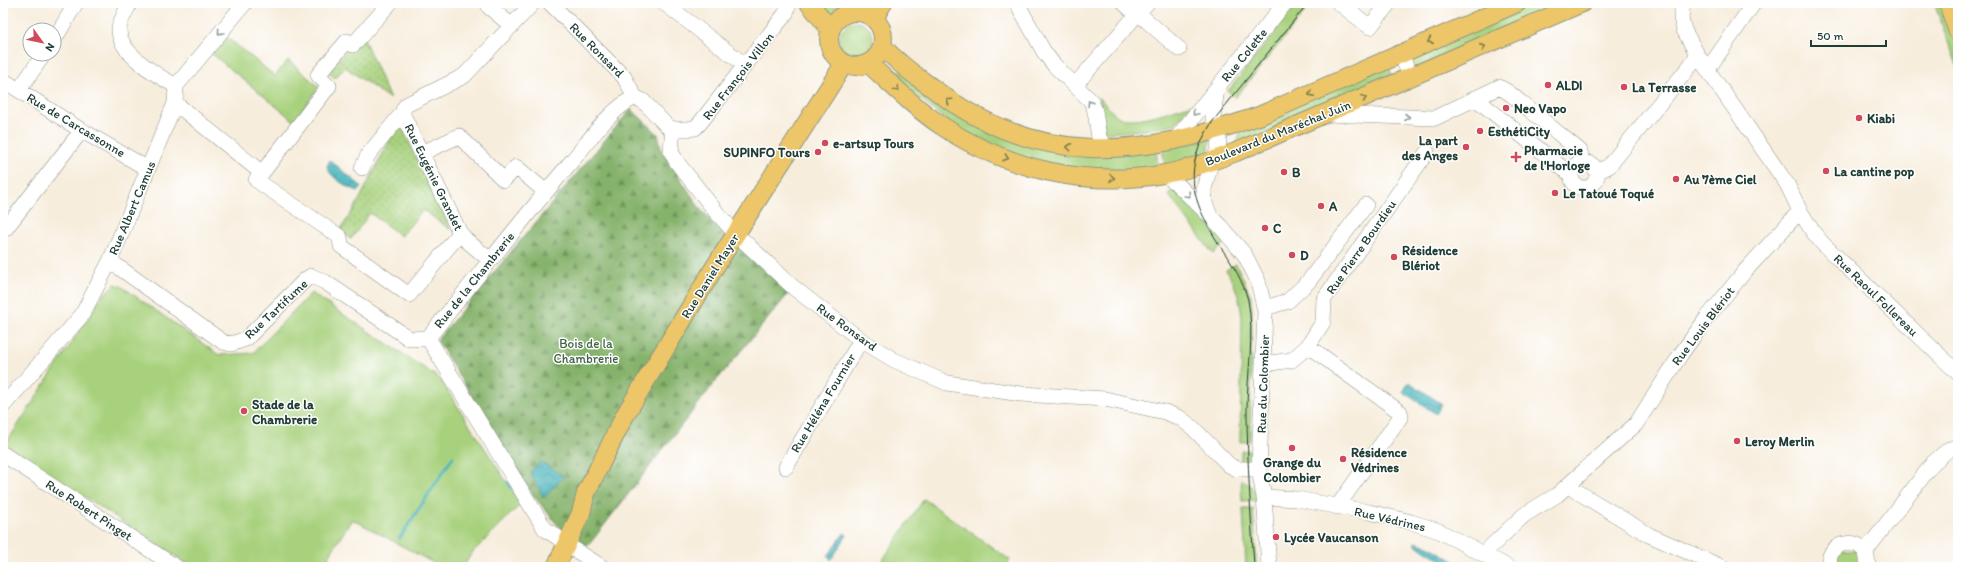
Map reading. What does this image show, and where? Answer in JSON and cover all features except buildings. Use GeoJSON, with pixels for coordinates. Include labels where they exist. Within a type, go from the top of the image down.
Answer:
{"type":"FeatureCollection","features":[{"type":"Feature","properties":{"kind":"main road"},"geometry":{"type":"LineString","coordinates":[[809,3],[830,29]]}},
{"type":"Feature","properties":{"kind":"main road"},"geometry":{"type":"LineString","coordinates":[[839,3],[856,11],[865,13],[878,10],[882,31],[882,46],[874,59],[860,66],[844,64],[837,59],[829,45],[830,29],[840,16],[856,11]]}},
{"type":"Feature","properties":{"kind":"main road","name":"Boulevard du Maréchal Juin"},"geometry":{"type":"LineString","coordinates":[[882,46],[900,63],[945,98],[993,126],[1037,142],[1072,147],[1108,149],[1157,144],[1175,140],[1215,130],[1273,110],[1517,3]]}},
{"type":"Feature","properties":{"kind":"main road","name":"Boulevard du Maréchal Juin"},"geometry":{"type":"LineString","coordinates":[[868,63],[917,108],[941,125],[1003,158],[1048,172],[1090,178],[1120,178],[1164,174],[1211,162],[1411,78],[1582,3]]}},
{"type":"Feature","properties":{"kind":"main road"},"geometry":{"type":"LineString","coordinates":[[1948,3],[1958,32]]}},
{"type":"Feature","properties":{"kind":"main road","name":"Rue Daniel Mayer"},"geometry":{"type":"LineString","coordinates":[[547,567],[581,513],[586,493],[625,415],[736,234],[844,64]]}},
{"type":"Feature","properties":{"kind":"main road","name":"Rue Daniel Mayer"},"geometry":{"type":"LineString","coordinates":[[556,567],[563,541]]}},
{"type":"Feature","properties":{"kind":"street"},"geometry":{"type":"LineString","coordinates":[[62,27],[76,3]]}},
{"type":"Feature","properties":{"kind":"street"},"geometry":{"type":"LineString","coordinates":[[130,3],[120,24],[119,35],[124,46],[158,76],[176,86],[187,75],[213,40],[245,3]]}},
{"type":"Feature","properties":{"kind":"street"},"geometry":{"type":"LineString","coordinates":[[390,3],[353,45],[347,41],[318,75],[329,86],[256,180],[340,237],[341,246],[409,295],[460,233]]}},
{"type":"Feature","properties":{"kind":"street"},"geometry":{"type":"LineString","coordinates":[[492,3],[489,7],[512,26]]}},
{"type":"Feature","properties":{"kind":"street","name":"Rue Eugénie Grandet"},"geometry":{"type":"LineString","coordinates":[[490,260],[460,233],[403,112],[406,105],[464,76],[533,3]]}},
{"type":"Feature","properties":{"kind":"street","name":"Rue Ronsard"},"geometry":{"type":"LineString","coordinates":[[550,3],[624,77],[635,97],[643,101],[662,122],[672,128],[672,151],[676,161],[717,213],[736,234],[794,288],[861,340],[894,360],[947,383],[1021,394],[1105,399],[1165,412],[1180,418],[1193,428],[1229,465],[1237,469],[1259,469]]}},
{"type":"Feature","properties":{"kind":"street"},"geometry":{"type":"LineString","coordinates":[[664,3],[746,65]]}},
{"type":"Feature","properties":{"kind":"street","name":"Rue François Villon"},"geometry":{"type":"LineString","coordinates":[[672,128],[696,128],[786,13],[789,3]]}},
{"type":"Feature","properties":{"kind":"street"},"geometry":{"type":"LineString","coordinates":[[1017,3],[1044,52],[1054,65],[1091,101],[1095,111],[1099,138],[1108,149]]}},
{"type":"Feature","properties":{"kind":"street"},"geometry":{"type":"LineString","coordinates":[[1124,3],[1141,10],[1179,49]]}},
{"type":"Feature","properties":{"kind":"street","name":"Rue Colette"},"geometry":{"type":"LineString","coordinates":[[1175,140],[1285,3]]}},
{"type":"Feature","properties":{"kind":"street"},"geometry":{"type":"LineString","coordinates":[[1339,3],[1370,27],[1389,3]]}},
{"type":"Feature","properties":{"kind":"street"},"geometry":{"type":"LineString","coordinates":[[1682,3],[1681,18],[1684,30],[1698,56],[1787,184],[1800,211]]}},
{"type":"Feature","properties":{"kind":"street"},"geometry":{"type":"LineString","coordinates":[[1708,69],[1754,3]]}},
{"type":"Feature","properties":{"kind":"street"},"geometry":{"type":"LineString","coordinates":[[1075,85],[1141,10]]}},
{"type":"Feature","properties":{"kind":"street"},"geometry":{"type":"LineString","coordinates":[[1401,54],[1411,78]]}},
{"type":"Feature","properties":{"kind":"street"},"geometry":{"type":"LineString","coordinates":[[1597,172],[1609,166],[1698,56]]}},
{"type":"Feature","properties":{"kind":"street"},"geometry":{"type":"LineString","coordinates":[[19,90],[38,62]]}},
{"type":"Feature","properties":{"kind":"street","name":"Rue de Carcassonne"},"geometry":{"type":"LineString","coordinates":[[3,80],[82,130],[148,169]]}},
{"type":"Feature","properties":{"kind":"street","name":"Rue Albert Camus"},"geometry":{"type":"LineString","coordinates":[[3,406],[82,315],[110,261],[148,169],[175,103],[176,86]]}},
{"type":"Feature","properties":{"kind":"street"},"geometry":{"type":"LineString","coordinates":[[1326,114],[1435,118],[1499,87],[1508,92],[1580,151],[1582,162]]}},
{"type":"Feature","properties":{"kind":"street","name":"Rue Colette"},"geometry":{"type":"LineString","coordinates":[[1211,162],[1218,151],[1219,139],[1215,130],[1213,118],[1217,88]]}},
{"type":"Feature","properties":{"kind":"street","name":"Rue de la Chambrerie"},"geometry":{"type":"LineString","coordinates":[[602,567],[544,529],[428,338],[490,260],[610,116],[627,100],[635,97]]}},
{"type":"Feature","properties":{"kind":"street"},"geometry":{"type":"LineString","coordinates":[[1475,98],[1571,175]]}},
{"type":"Feature","properties":{"kind":"street"},"geometry":{"type":"LineString","coordinates":[[175,103],[262,173]]}},
{"type":"Feature","properties":{"kind":"street"},"geometry":{"type":"LineString","coordinates":[[362,168],[368,155],[403,112]]}},
{"type":"Feature","properties":{"kind":"street"},"geometry":{"type":"LineString","coordinates":[[3,230],[82,130]]}},
{"type":"Feature","properties":{"kind":"street"},"geometry":{"type":"LineString","coordinates":[[422,153],[459,136],[504,180],[516,167],[546,192]]}},
{"type":"Feature","properties":{"kind":"street","name":"Rue Pierre Bourdieu"},"geometry":{"type":"LineString","coordinates":[[1264,364],[1292,360],[1308,346],[1324,322],[1324,299],[1427,152]]}},
{"type":"Feature","properties":{"kind":"street","name":"Rue du Colombier"},"geometry":{"type":"LineString","coordinates":[[1211,162],[1204,189],[1205,202],[1211,217]]}},
{"type":"Feature","properties":{"kind":"street"},"geometry":{"type":"LineString","coordinates":[[1582,162],[1593,165],[1597,172],[1598,176],[1594,184],[1585,188],[1577,186],[1573,183],[1571,175],[1574,167],[1582,162]]}},
{"type":"Feature","properties":{"kind":"street","name":"Rue du Colombier"},"geometry":{"type":"LineString","coordinates":[[1164,174],[1174,181],[1211,217],[1245,255],[1258,281],[1265,308],[1259,469],[1264,497],[1269,567]]}},
{"type":"Feature","properties":{"kind":"street"},"geometry":{"type":"LineString","coordinates":[[1265,308],[1288,301],[1308,282],[1366,205]]}},
{"type":"Feature","properties":{"kind":"street","name":"Rue Raoul Follereau"},"geometry":{"type":"LineString","coordinates":[[1800,211],[1813,232],[1823,244],[1958,373]]}},
{"type":"Feature","properties":{"kind":"street","name":"Rue Louis Blériot"},"geometry":{"type":"LineString","coordinates":[[1483,554],[1524,515],[1551,500],[1568,486],[1636,424],[1681,354],[1706,319],[1746,271],[1800,211]]}},
{"type":"Feature","properties":{"kind":"street","name":"Rue Tartifume"},"geometry":{"type":"LineString","coordinates":[[110,261],[223,342],[231,344],[246,339],[305,280],[311,276],[325,282],[410,339],[428,338]]}},
{"type":"Feature","properties":{"kind":"street","name":"Rue Héléna Fournier"},"geometry":{"type":"LineString","coordinates":[[786,467],[861,340]]}},
{"type":"Feature","properties":{"kind":"street"},"geometry":{"type":"LineString","coordinates":[[1308,346],[1400,412],[1401,416],[1337,507]]}},
{"type":"Feature","properties":{"kind":"street"},"geometry":{"type":"LineString","coordinates":[[1825,566],[1832,552],[1844,543],[1855,544],[1867,563],[1933,463],[1949,449],[1958,447]]}},
{"type":"Feature","properties":{"kind":"street","name":"Rue Robert Pinget"},"geometry":{"type":"LineString","coordinates":[[3,454],[176,567]]}},
{"type":"Feature","properties":{"kind":"street"},"geometry":{"type":"LineString","coordinates":[[1568,486],[1649,535],[1722,567]]}},
{"type":"Feature","properties":{"kind":"street","name":"Rue Védrines"},"geometry":{"type":"LineString","coordinates":[[1264,497],[1297,499],[1369,512],[1438,531],[1508,567]]}},
{"type":"Feature","properties":{"kind":"green space"},"geometry":{"type":"Polygon","coordinates":[[[816,3],[831,3],[840,11],[831,19],[816,3]]]}},
{"type":"Feature","properties":{"kind":"green space"},"geometry":{"type":"Polygon","coordinates":[[[1298,3],[1312,3],[1235,98],[1228,91],[1298,3]]]}},
{"type":"Feature","properties":{"kind":"green space"},"geometry":{"type":"Polygon","coordinates":[[[1530,3],[1568,3],[1412,70],[1406,57],[1530,3]]]}},
{"type":"Feature","properties":{"kind":"green space"},"geometry":{"type":"Polygon","coordinates":[[[1934,3],[1941,3],[1958,48],[1958,68],[1934,3]]]}},
{"type":"Feature","properties":{"kind":"green space"},"geometry":{"type":"Polygon","coordinates":[[[856,22],[868,27],[873,39],[868,51],[856,56],[844,51],[839,39],[844,27],[856,22]]]}},
{"type":"Feature","properties":{"kind":"green space"},"geometry":{"type":"Polygon","coordinates":[[[224,35],[275,76],[288,60],[319,87],[294,121],[211,53],[224,35]]]}},
{"type":"Feature","properties":{"kind":"green space"},"geometry":{"type":"Polygon","coordinates":[[[364,39],[390,99],[345,67],[335,78],[328,72],[348,49],[364,39]]]}},
{"type":"Feature","properties":{"kind":"green space"},"geometry":{"type":"Polygon","coordinates":[[[1388,65],[1393,78],[1237,146],[1241,127],[1388,65]]]}},
{"type":"Feature","properties":{"kind":"green space"},"geometry":{"type":"Polygon","coordinates":[[[899,70],[988,130],[1156,149],[1158,168],[1099,173],[1038,163],[961,132],[892,77],[899,70]]]}},
{"type":"Feature","properties":{"kind":"green space"},"geometry":{"type":"Polygon","coordinates":[[[1099,97],[1116,115],[1126,119],[1145,118],[1193,104],[1175,124],[1145,130],[1105,133],[1099,97]]]}},
{"type":"Feature","properties":{"kind":"green space","name":"Bois de la Chambrerie"},"geometry":{"type":"Polygon","coordinates":[[[631,109],[658,134],[661,149],[701,210],[789,293],[712,386],[588,546],[561,529],[533,495],[437,340],[631,109]]]}},
{"type":"Feature","properties":{"kind":"green space"},"geometry":{"type":"Polygon","coordinates":[[[397,126],[403,130],[451,230],[423,210],[401,236],[370,213],[351,239],[339,232],[357,204],[397,126]]]}},
{"type":"Feature","properties":{"kind":"green space"},"geometry":{"type":"Polygon","coordinates":[[[1210,139],[1208,155],[1165,167],[1162,148],[1210,139]]]}},
{"type":"Feature","properties":{"kind":"green space"},"geometry":{"type":"Polygon","coordinates":[[[1176,188],[1226,242],[1213,254],[1168,194],[1176,188]]]}},
{"type":"Feature","properties":{"kind":"green space"},"geometry":{"type":"Polygon","coordinates":[[[1236,264],[1251,296],[1252,308],[1250,441],[1240,442],[1242,317],[1237,293],[1226,270],[1236,264]]]}},
{"type":"Feature","properties":{"kind":"green space","name":"Stade de la Chambrerie"},"geometry":{"type":"Polygon","coordinates":[[[115,284],[121,286],[219,355],[253,353],[311,293],[439,378],[521,504],[472,553],[463,567],[441,567],[352,519],[322,567],[192,567],[5,445],[102,296],[115,284]]]}},
{"type":"Feature","properties":{"kind":"green space"},"geometry":{"type":"Polygon","coordinates":[[[1256,450],[1251,459],[1241,463],[1241,451],[1256,450]]]}},
{"type":"Feature","properties":{"kind":"green space"},"geometry":{"type":"Polygon","coordinates":[[[1241,479],[1252,487],[1258,500],[1242,501],[1241,479]]]}},
{"type":"Feature","properties":{"kind":"green space"},"geometry":{"type":"Polygon","coordinates":[[[924,499],[1010,560],[1006,567],[878,567],[924,499]]]}},
{"type":"Feature","properties":{"kind":"green space"},"geometry":{"type":"Polygon","coordinates":[[[1243,509],[1253,509],[1257,567],[1246,567],[1243,509]]]}},
{"type":"Feature","properties":{"kind":"green space"},"geometry":{"type":"Polygon","coordinates":[[[1842,550],[1855,550],[1861,558],[1860,567],[1836,567],[1836,557],[1842,550]]]}},
{"type":"Feature","properties":{"kind":"water"},"geometry":{"type":"Polygon","coordinates":[[[330,160],[361,186],[359,191],[345,185],[331,174],[327,166],[330,160]]]}},
{"type":"Feature","properties":{"kind":"water"},"geometry":{"type":"Polygon","coordinates":[[[1409,382],[1442,404],[1436,414],[1403,392],[1409,382]]]}},
{"type":"Feature","properties":{"kind":"water"},"geometry":{"type":"Polygon","coordinates":[[[541,462],[562,475],[562,478],[544,497],[531,475],[531,471],[541,462]]]}},
{"type":"Feature","properties":{"kind":"water"},"geometry":{"type":"Polygon","coordinates":[[[844,533],[847,535],[831,560],[828,556],[844,533]]]}},
{"type":"Feature","properties":{"kind":"water"},"geometry":{"type":"Polygon","coordinates":[[[1414,543],[1429,546],[1464,567],[1453,567],[1416,545],[1414,543]]]}},
{"type":"Feature","properties":{"kind":"waterway"},"geometry":{"type":"LineString","coordinates":[[399,539],[453,457]]}},
{"type":"Feature","properties":{"kind":"waterway"},"geometry":{"type":"LineString","coordinates":[[508,482],[511,488]]}},
{"type":"Feature","properties":{"kind":"tram line"},"geometry":{"type":"LineString","coordinates":[[1254,567],[1247,429],[1247,396],[1251,341],[1248,300],[1237,273],[1203,216],[1197,201],[1193,171],[1196,155],[1213,121],[1308,3]]}},
{"type":"Feature","properties":{"kind":"place","name":"ALDI"},"geometry":{"type":"Point","coordinates":[1548,85]}},
{"type":"Feature","properties":{"kind":"place","name":"La Terrasse"},"geometry":{"type":"Point","coordinates":[1624,87]}},
{"type":"Feature","properties":{"kind":"place","name":"Neo Vapo"},"geometry":{"type":"Point","coordinates":[1506,108]}},
{"type":"Feature","properties":{"kind":"place","name":"Kiabi"},"geometry":{"type":"Point","coordinates":[1859,118]}},
{"type":"Feature","properties":{"kind":"place","name":"EsthétiCity"},"geometry":{"type":"Point","coordinates":[1480,131]}},
{"type":"Feature","properties":{"kind":"place","name":"e-artsup Tours"},"geometry":{"type":"Point","coordinates":[825,143]}},
{"type":"Feature","properties":{"kind":"place","name":"La part des Anges"},"geometry":{"type":"Point","coordinates":[1466,147]}},
{"type":"Feature","properties":{"kind":"place","name":"SUPINFO Tours"},"geometry":{"type":"Point","coordinates":[818,152]}},
{"type":"Feature","properties":{"kind":"place","name":"Pharmacie de l'Horloge"},"geometry":{"type":"Point","coordinates":[1516,157]}},
{"type":"Feature","properties":{"kind":"place","name":"La cantine pop"},"geometry":{"type":"Point","coordinates":[1826,171]}},
{"type":"Feature","properties":{"kind":"place","name":"B"},"geometry":{"type":"Point","coordinates":[1284,172]}},
{"type":"Feature","properties":{"kind":"place","name":"Au 7ème Ciel"},"geometry":{"type":"Point","coordinates":[1676,179]}},
{"type":"Feature","properties":{"kind":"place","name":"Le Tatoué Toqué"},"geometry":{"type":"Point","coordinates":[1555,193]}},
{"type":"Feature","properties":{"kind":"place","name":"A"},"geometry":{"type":"Point","coordinates":[1321,206]}},
{"type":"Feature","properties":{"kind":"place","name":"C"},"geometry":{"type":"Point","coordinates":[1265,228]}},
{"type":"Feature","properties":{"kind":"place","name":"D"},"geometry":{"type":"Point","coordinates":[1292,255]}},
{"type":"Feature","properties":{"kind":"place","name":"Résidence Blériot"},"geometry":{"type":"Point","coordinates":[1394,257]}},
{"type":"Feature","properties":{"kind":"place","name":"Stade de la Chambrerie"},"geometry":{"type":"Point","coordinates":[244,411]}},
{"type":"Feature","properties":{"kind":"place","name":"Leroy Merlin"},"geometry":{"type":"Point","coordinates":[1737,441]}},
{"type":"Feature","properties":{"kind":"place","name":"Grange du Colombier"},"geometry":{"type":"Point","coordinates":[1292,448]}},
{"type":"Feature","properties":{"kind":"place","name":"Résidence Védrines"},"geometry":{"type":"Point","coordinates":[1343,459]}},
{"type":"Feature","properties":{"kind":"place","name":"Lycée Vaucanson"},"geometry":{"type":"Point","coordinates":[1276,537]}}]}
